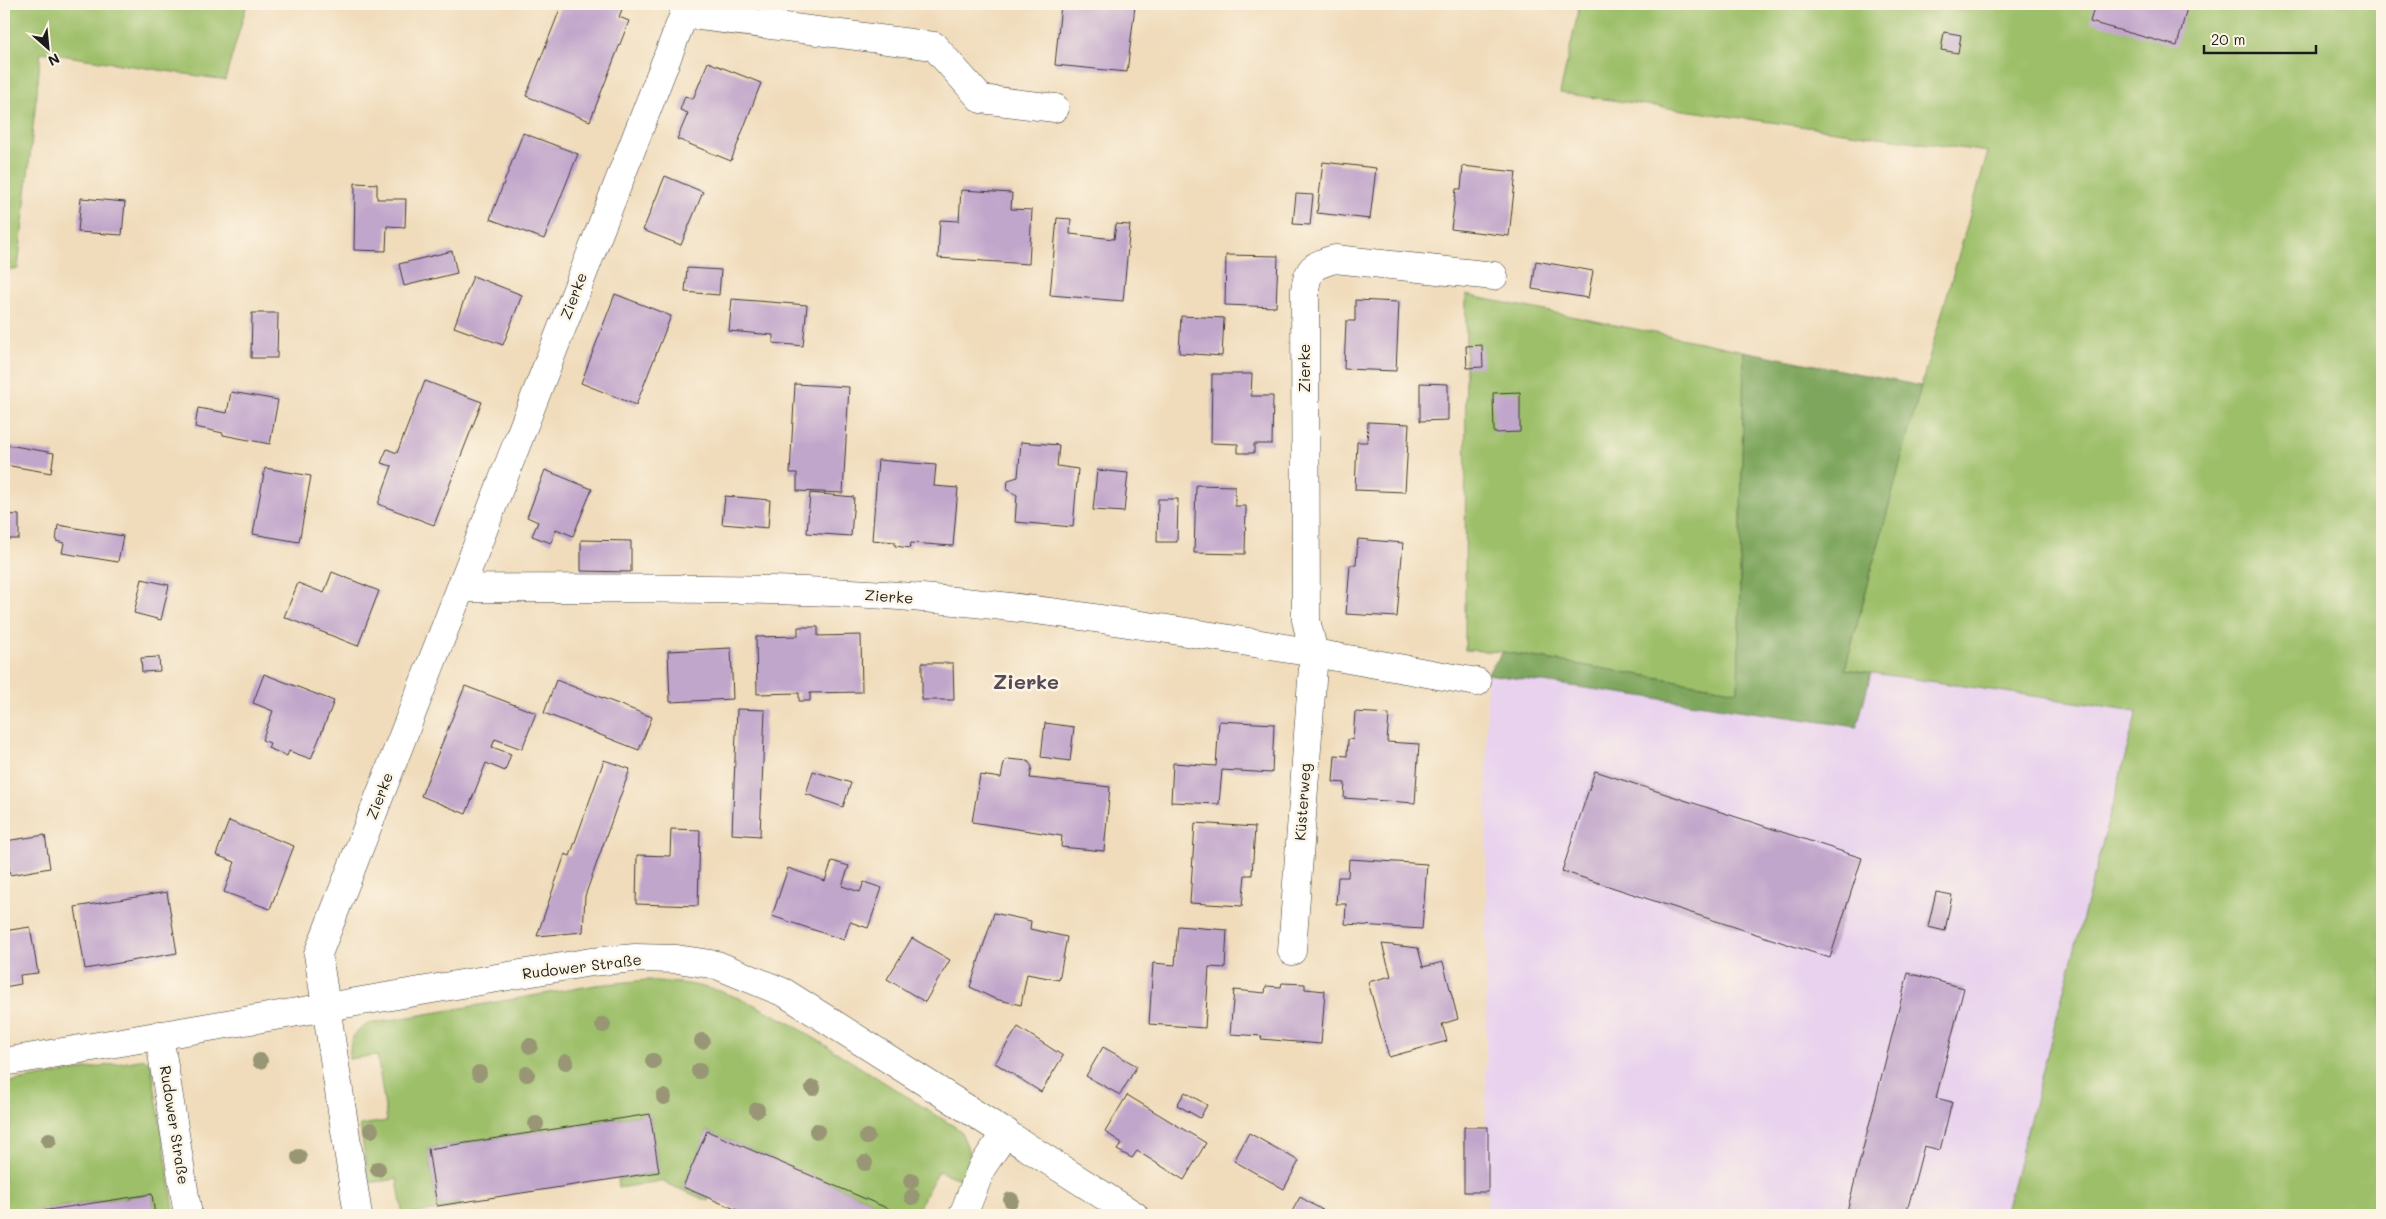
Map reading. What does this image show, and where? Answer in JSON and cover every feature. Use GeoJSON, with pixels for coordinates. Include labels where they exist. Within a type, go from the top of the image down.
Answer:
{"type":"FeatureCollection","features":[{"type":"Feature","properties":{"kind":"street"},"geometry":{"type":"LineString","coordinates":[[686,9],[934,46],[981,99],[1055,108]]}},
{"type":"Feature","properties":{"kind":"street","name":"Zierke"},"geometry":{"type":"LineString","coordinates":[[324,1007],[318,954],[686,9]]}},
{"type":"Feature","properties":{"kind":"street","name":"Zierke"},"geometry":{"type":"LineString","coordinates":[[1314,653],[1306,620],[1305,290],[1308,274],[1317,264],[1334,259],[1494,276]]}},
{"type":"Feature","properties":{"kind":"street","name":"Zierke"},"geometry":{"type":"LineString","coordinates":[[460,588],[806,591],[944,600],[1136,623],[1477,682]]}},
{"type":"Feature","properties":{"kind":"street","name":"Küsterweg"},"geometry":{"type":"LineString","coordinates":[[1292,951],[1314,653]]}},
{"type":"Feature","properties":{"kind":"street","name":"Rudower Straße"},"geometry":{"type":"LineString","coordinates":[[4,1062],[591,962],[635,958],[677,959],[717,966],[785,994],[1006,1132],[1134,1215]]}},
{"type":"Feature","properties":{"kind":"street"},"geometry":{"type":"LineString","coordinates":[[324,1007],[358,1215]]}},
{"type":"Feature","properties":{"kind":"street","name":"Rudower Straße"},"geometry":{"type":"LineString","coordinates":[[160,1035],[188,1215]]}},
{"type":"Feature","properties":{"kind":"street"},"geometry":{"type":"LineString","coordinates":[[963,1215],[982,1168],[1006,1132]]}},
{"type":"Feature","properties":{"kind":"shaded area"},"geometry":{"type":"Polygon","coordinates":[[[1871,673],[2137,711],[2005,1215],[1486,1215],[1488,1192],[1488,1127],[1486,1127],[1487,674],[1857,727],[1871,673]]]}},
{"type":"Feature","properties":{"kind":"green space"},"geometry":{"type":"Polygon","coordinates":[[[4,4],[247,4],[225,80],[41,52],[18,269],[4,269],[4,4]]]}},
{"type":"Feature","properties":{"kind":"green space"},"geometry":{"type":"Polygon","coordinates":[[[1580,4],[2382,4],[2382,1215],[2005,1215],[2137,711],[1845,669],[1921,386],[1988,152],[1560,93],[1580,4]]]}},
{"type":"Feature","properties":{"kind":"green space"},"geometry":{"type":"Polygon","coordinates":[[[1466,295],[1744,351],[1738,691],[1503,652],[1465,650],[1466,295]]]}},
{"type":"Feature","properties":{"kind":"green space"},"geometry":{"type":"Polygon","coordinates":[[[1744,351],[1921,386],[1845,669],[1871,673],[1857,727],[1487,674],[1503,652],[1738,691],[1744,351]]]}},
{"type":"Feature","properties":{"kind":"green space"},"geometry":{"type":"Polygon","coordinates":[[[647,980],[689,984],[721,991],[753,1004],[790,1023],[960,1130],[970,1155],[970,1168],[965,1181],[938,1171],[915,1215],[903,1215],[707,1131],[683,1187],[709,1198],[708,1201],[661,1181],[619,1188],[618,1179],[659,1172],[650,1114],[428,1149],[437,1206],[460,1203],[461,1207],[403,1215],[397,1179],[369,1183],[360,1125],[387,1121],[377,1055],[349,1059],[353,1037],[362,1027],[368,1024],[596,985],[647,980]]]}},
{"type":"Feature","properties":{"kind":"green space"},"geometry":{"type":"Polygon","coordinates":[[[145,1059],[151,1064],[175,1215],[155,1215],[152,1194],[4,1215],[4,1083],[145,1059]]]}},
{"type":"Feature","properties":{"kind":"building"},"geometry":{"type":"Polygon","coordinates":[[[562,4],[624,4],[619,17],[629,21],[590,121],[526,96],[562,4]]]}},
{"type":"Feature","properties":{"kind":"building"},"geometry":{"type":"Polygon","coordinates":[[[890,4],[914,4],[913,8],[890,4]]]}},
{"type":"Feature","properties":{"kind":"building"},"geometry":{"type":"Polygon","coordinates":[[[1061,4],[1135,6],[1127,72],[1055,65],[1061,4]]]}},
{"type":"Feature","properties":{"kind":"building"},"geometry":{"type":"Polygon","coordinates":[[[2095,4],[2188,4],[2177,46],[2090,22],[2095,4]]]}},
{"type":"Feature","properties":{"kind":"building"},"geometry":{"type":"Polygon","coordinates":[[[1944,32],[1961,35],[1958,53],[1941,50],[1944,32]]]}},
{"type":"Feature","properties":{"kind":"building"},"geometry":{"type":"Polygon","coordinates":[[[708,62],[761,83],[731,161],[677,139],[688,113],[680,110],[685,96],[693,99],[708,62]]]}},
{"type":"Feature","properties":{"kind":"building"},"geometry":{"type":"Polygon","coordinates":[[[523,133],[578,154],[544,239],[490,219],[523,133]]]}},
{"type":"Feature","properties":{"kind":"building"},"geometry":{"type":"Polygon","coordinates":[[[1323,162],[1376,168],[1370,219],[1317,213],[1323,162]]]}},
{"type":"Feature","properties":{"kind":"building"},"geometry":{"type":"Polygon","coordinates":[[[1463,166],[1516,172],[1509,236],[1451,229],[1456,189],[1461,189],[1463,166]]]}},
{"type":"Feature","properties":{"kind":"building"},"geometry":{"type":"Polygon","coordinates":[[[665,176],[703,192],[681,245],[643,230],[665,176]]]}},
{"type":"Feature","properties":{"kind":"building"},"geometry":{"type":"Polygon","coordinates":[[[355,183],[377,184],[377,199],[406,199],[405,227],[387,226],[386,251],[354,250],[355,183]]]}},
{"type":"Feature","properties":{"kind":"building"},"geometry":{"type":"Polygon","coordinates":[[[961,190],[1012,193],[1011,209],[1032,210],[1029,264],[938,258],[940,220],[959,221],[961,190]]]}},
{"type":"Feature","properties":{"kind":"building"},"geometry":{"type":"Polygon","coordinates":[[[1296,194],[1313,195],[1310,225],[1293,224],[1296,194]]]}},
{"type":"Feature","properties":{"kind":"building"},"geometry":{"type":"Polygon","coordinates":[[[81,198],[125,202],[122,235],[78,232],[81,198]]]}},
{"type":"Feature","properties":{"kind":"building"},"geometry":{"type":"Polygon","coordinates":[[[1057,218],[1071,219],[1070,234],[1114,239],[1116,224],[1130,225],[1123,301],[1050,295],[1057,218]]]}},
{"type":"Feature","properties":{"kind":"building"},"geometry":{"type":"Polygon","coordinates":[[[452,251],[457,273],[404,286],[399,264],[452,251]]]}},
{"type":"Feature","properties":{"kind":"building"},"geometry":{"type":"Polygon","coordinates":[[[1226,255],[1278,256],[1276,307],[1225,305],[1226,255]]]}},
{"type":"Feature","properties":{"kind":"building"},"geometry":{"type":"Polygon","coordinates":[[[1536,261],[1593,271],[1588,298],[1532,289],[1536,261]]]}},
{"type":"Feature","properties":{"kind":"building"},"geometry":{"type":"Polygon","coordinates":[[[687,268],[721,270],[719,295],[685,292],[687,268]]]}},
{"type":"Feature","properties":{"kind":"building"},"geometry":{"type":"Polygon","coordinates":[[[473,276],[522,295],[503,345],[454,327],[473,276]]]}},
{"type":"Feature","properties":{"kind":"building"},"geometry":{"type":"Polygon","coordinates":[[[615,294],[671,316],[636,405],[581,383],[615,294]]]}},
{"type":"Feature","properties":{"kind":"building"},"geometry":{"type":"Polygon","coordinates":[[[732,299],[807,305],[803,346],[773,343],[773,335],[729,331],[732,299]]]}},
{"type":"Feature","properties":{"kind":"building"},"geometry":{"type":"Polygon","coordinates":[[[1355,300],[1399,302],[1396,371],[1344,369],[1346,321],[1355,321],[1355,300]]]}},
{"type":"Feature","properties":{"kind":"building"},"geometry":{"type":"Polygon","coordinates":[[[252,313],[278,313],[277,358],[251,358],[252,313]]]}},
{"type":"Feature","properties":{"kind":"building"},"geometry":{"type":"Polygon","coordinates":[[[1181,316],[1224,318],[1222,356],[1179,353],[1181,316]]]}},
{"type":"Feature","properties":{"kind":"building"},"geometry":{"type":"Polygon","coordinates":[[[1482,345],[1483,367],[1467,368],[1466,346],[1482,345]]]}},
{"type":"Feature","properties":{"kind":"building"},"geometry":{"type":"Polygon","coordinates":[[[1212,374],[1252,374],[1251,396],[1273,396],[1272,444],[1254,444],[1254,453],[1238,453],[1238,444],[1211,443],[1212,374]]]}},
{"type":"Feature","properties":{"kind":"building"},"geometry":{"type":"Polygon","coordinates":[[[425,381],[482,402],[434,525],[378,504],[392,466],[381,463],[387,449],[397,453],[425,381]]]}},
{"type":"Feature","properties":{"kind":"building"},"geometry":{"type":"Polygon","coordinates":[[[1420,383],[1448,384],[1448,420],[1420,421],[1420,383]]]}},
{"type":"Feature","properties":{"kind":"building"},"geometry":{"type":"Polygon","coordinates":[[[795,384],[849,387],[843,493],[797,491],[797,473],[790,473],[795,384]]]}},
{"type":"Feature","properties":{"kind":"building"},"geometry":{"type":"Polygon","coordinates":[[[231,392],[278,400],[270,444],[223,435],[223,433],[195,427],[198,408],[227,413],[231,392]]]}},
{"type":"Feature","properties":{"kind":"building"},"geometry":{"type":"Polygon","coordinates":[[[1520,392],[1520,432],[1494,433],[1493,393],[1520,392]]]}},
{"type":"Feature","properties":{"kind":"building"},"geometry":{"type":"Polygon","coordinates":[[[1368,422],[1409,424],[1405,492],[1355,490],[1357,442],[1367,442],[1368,422]]]}},
{"type":"Feature","properties":{"kind":"building"},"geometry":{"type":"Polygon","coordinates":[[[1021,442],[1059,445],[1057,466],[1078,469],[1073,527],[1015,522],[1017,495],[1007,490],[1008,480],[1018,477],[1021,442]]]}},
{"type":"Feature","properties":{"kind":"building"},"geometry":{"type":"Polygon","coordinates":[[[8,445],[54,453],[51,473],[5,465],[8,445]]]}},
{"type":"Feature","properties":{"kind":"building"},"geometry":{"type":"Polygon","coordinates":[[[878,460],[936,465],[934,486],[958,488],[953,546],[911,543],[910,548],[895,546],[895,542],[872,540],[878,460]]]}},
{"type":"Feature","properties":{"kind":"building"},"geometry":{"type":"Polygon","coordinates":[[[265,468],[311,476],[299,542],[253,534],[265,468]]]}},
{"type":"Feature","properties":{"kind":"building"},"geometry":{"type":"Polygon","coordinates":[[[545,470],[592,489],[573,536],[556,529],[551,543],[532,536],[538,522],[527,517],[545,470]]]}},
{"type":"Feature","properties":{"kind":"building"},"geometry":{"type":"Polygon","coordinates":[[[1097,470],[1128,473],[1124,512],[1093,510],[1097,470]]]}},
{"type":"Feature","properties":{"kind":"building"},"geometry":{"type":"Polygon","coordinates":[[[1196,485],[1235,486],[1235,506],[1246,506],[1245,554],[1194,553],[1196,485]]]}},
{"type":"Feature","properties":{"kind":"building"},"geometry":{"type":"Polygon","coordinates":[[[810,493],[854,497],[851,536],[807,533],[810,493]]]}},
{"type":"Feature","properties":{"kind":"building"},"geometry":{"type":"Polygon","coordinates":[[[725,496],[770,500],[768,528],[722,524],[725,496]]]}},
{"type":"Feature","properties":{"kind":"building"},"geometry":{"type":"Polygon","coordinates":[[[1158,499],[1178,499],[1177,542],[1157,542],[1158,499]]]}},
{"type":"Feature","properties":{"kind":"building"},"geometry":{"type":"Polygon","coordinates":[[[4,514],[19,515],[19,539],[4,539],[4,514]]]}},
{"type":"Feature","properties":{"kind":"building"},"geometry":{"type":"Polygon","coordinates":[[[58,525],[123,536],[118,562],[62,553],[64,543],[56,541],[58,525]]]}},
{"type":"Feature","properties":{"kind":"building"},"geometry":{"type":"Polygon","coordinates":[[[1358,539],[1403,543],[1397,617],[1346,614],[1350,565],[1356,565],[1358,539]]]}},
{"type":"Feature","properties":{"kind":"building"},"geometry":{"type":"Polygon","coordinates":[[[581,540],[631,541],[631,572],[581,571],[581,540]]]}},
{"type":"Feature","properties":{"kind":"building"},"geometry":{"type":"Polygon","coordinates":[[[332,572],[379,591],[358,646],[284,617],[298,583],[324,593],[332,572]]]}},
{"type":"Feature","properties":{"kind":"building"},"geometry":{"type":"Polygon","coordinates":[[[142,579],[169,585],[161,620],[134,613],[142,579]]]}},
{"type":"Feature","properties":{"kind":"building"},"geometry":{"type":"Polygon","coordinates":[[[798,627],[818,627],[818,636],[861,635],[862,692],[810,693],[810,701],[799,701],[799,693],[757,694],[756,637],[798,636],[798,627]]]}},
{"type":"Feature","properties":{"kind":"building"},"geometry":{"type":"Polygon","coordinates":[[[731,648],[733,699],[670,702],[668,651],[731,648]]]}},
{"type":"Feature","properties":{"kind":"building"},"geometry":{"type":"Polygon","coordinates":[[[159,657],[160,671],[142,672],[141,658],[159,657]]]}},
{"type":"Feature","properties":{"kind":"building"},"geometry":{"type":"Polygon","coordinates":[[[922,663],[953,663],[954,700],[922,700],[922,663]]]}},
{"type":"Feature","properties":{"kind":"building"},"geometry":{"type":"Polygon","coordinates":[[[264,674],[334,701],[311,759],[289,751],[287,756],[268,748],[270,743],[262,740],[273,711],[253,703],[264,674]]]}},
{"type":"Feature","properties":{"kind":"building"},"geometry":{"type":"Polygon","coordinates":[[[556,680],[652,717],[639,750],[544,713],[556,680]]]}},
{"type":"Feature","properties":{"kind":"building"},"geometry":{"type":"Polygon","coordinates":[[[465,686],[536,713],[522,749],[495,739],[492,747],[511,754],[505,771],[486,763],[466,814],[421,796],[465,686]]]}},
{"type":"Feature","properties":{"kind":"building"},"geometry":{"type":"Polygon","coordinates":[[[737,709],[765,710],[760,836],[732,834],[737,709]]]}},
{"type":"Feature","properties":{"kind":"building"},"geometry":{"type":"Polygon","coordinates":[[[1355,712],[1389,714],[1387,742],[1419,744],[1415,803],[1344,798],[1345,783],[1333,782],[1335,755],[1347,756],[1348,739],[1353,740],[1355,712]]]}},
{"type":"Feature","properties":{"kind":"building"},"geometry":{"type":"Polygon","coordinates":[[[1219,721],[1274,724],[1272,773],[1222,770],[1219,804],[1171,802],[1173,763],[1216,766],[1219,721]]]}},
{"type":"Feature","properties":{"kind":"building"},"geometry":{"type":"Polygon","coordinates":[[[1045,723],[1074,727],[1070,761],[1041,757],[1045,723]]]}},
{"type":"Feature","properties":{"kind":"building"},"geometry":{"type":"Polygon","coordinates":[[[1008,759],[1028,761],[1032,767],[1030,778],[1110,787],[1104,851],[1061,847],[1062,836],[972,822],[980,775],[1001,778],[1004,763],[1008,759]]]}},
{"type":"Feature","properties":{"kind":"building"},"geometry":{"type":"Polygon","coordinates":[[[604,760],[630,769],[585,896],[583,932],[537,936],[565,854],[570,856],[604,760]]]}},
{"type":"Feature","properties":{"kind":"building"},"geometry":{"type":"Polygon","coordinates":[[[813,771],[851,783],[843,807],[806,794],[813,771]]]}},
{"type":"Feature","properties":{"kind":"building"},"geometry":{"type":"Polygon","coordinates":[[[1595,771],[1862,858],[1830,958],[1562,871],[1595,771]]]}},
{"type":"Feature","properties":{"kind":"building"},"geometry":{"type":"Polygon","coordinates":[[[229,821],[294,846],[270,909],[224,892],[235,862],[216,855],[229,821]]]}},
{"type":"Feature","properties":{"kind":"building"},"geometry":{"type":"Polygon","coordinates":[[[1195,823],[1255,827],[1252,875],[1245,875],[1242,906],[1190,903],[1195,823]]]}},
{"type":"Feature","properties":{"kind":"building"},"geometry":{"type":"Polygon","coordinates":[[[671,829],[700,830],[698,906],[636,904],[637,855],[670,856],[671,829]]]}},
{"type":"Feature","properties":{"kind":"building"},"geometry":{"type":"Polygon","coordinates":[[[45,835],[50,868],[10,875],[5,841],[45,835]]]}},
{"type":"Feature","properties":{"kind":"building"},"geometry":{"type":"Polygon","coordinates":[[[1349,859],[1427,864],[1422,929],[1345,924],[1346,904],[1336,904],[1338,877],[1348,877],[1349,859]]]}},
{"type":"Feature","properties":{"kind":"building"},"geometry":{"type":"Polygon","coordinates":[[[832,861],[849,866],[842,886],[860,892],[864,882],[882,888],[868,928],[850,922],[844,940],[772,916],[788,868],[825,881],[832,861]]]}},
{"type":"Feature","properties":{"kind":"building"},"geometry":{"type":"Polygon","coordinates":[[[167,892],[177,953],[85,969],[75,907],[167,892]]]}},
{"type":"Feature","properties":{"kind":"building"},"geometry":{"type":"Polygon","coordinates":[[[1936,892],[1952,895],[1945,931],[1928,927],[1936,892]]]}},
{"type":"Feature","properties":{"kind":"building"},"geometry":{"type":"Polygon","coordinates":[[[994,913],[1031,921],[1030,929],[1067,937],[1059,980],[1027,974],[1021,1005],[995,999],[970,987],[994,913]]]}},
{"type":"Feature","properties":{"kind":"building"},"geometry":{"type":"Polygon","coordinates":[[[1178,926],[1227,930],[1225,968],[1209,967],[1205,1028],[1149,1024],[1153,963],[1175,965],[1178,926]]]}},
{"type":"Feature","properties":{"kind":"building"},"geometry":{"type":"Polygon","coordinates":[[[30,927],[38,973],[20,975],[21,984],[4,987],[4,931],[30,927]]]}},
{"type":"Feature","properties":{"kind":"building"},"geometry":{"type":"Polygon","coordinates":[[[912,938],[950,960],[925,1002],[887,979],[912,938]]]}},
{"type":"Feature","properties":{"kind":"building"},"geometry":{"type":"Polygon","coordinates":[[[1382,944],[1418,948],[1423,967],[1443,962],[1458,1019],[1442,1024],[1447,1041],[1389,1057],[1368,982],[1391,976],[1382,944]]]}},
{"type":"Feature","properties":{"kind":"building"},"geometry":{"type":"Polygon","coordinates":[[[1908,973],[1964,988],[1936,1098],[1952,1102],[1940,1150],[1924,1146],[1906,1215],[1846,1215],[1908,973]]]}},
{"type":"Feature","properties":{"kind":"building"},"geometry":{"type":"Polygon","coordinates":[[[1282,983],[1305,984],[1305,989],[1325,991],[1321,1044],[1261,1039],[1262,1036],[1230,1034],[1234,990],[1265,993],[1266,986],[1281,987],[1282,983]]]}},
{"type":"Feature","properties":{"kind":"building"},"geometry":{"type":"Polygon","coordinates":[[[1018,1027],[1063,1056],[1041,1092],[995,1063],[1018,1027]]]}},
{"type":"Feature","properties":{"kind":"building"},"geometry":{"type":"Polygon","coordinates":[[[1103,1047],[1137,1066],[1120,1095],[1086,1076],[1103,1047]]]}},
{"type":"Feature","properties":{"kind":"building"},"geometry":{"type":"Polygon","coordinates":[[[1185,1092],[1207,1105],[1200,1118],[1177,1105],[1185,1092]]]}},
{"type":"Feature","properties":{"kind":"building"},"geometry":{"type":"Polygon","coordinates":[[[1127,1095],[1206,1143],[1184,1180],[1137,1151],[1132,1158],[1117,1150],[1122,1143],[1105,1132],[1127,1095]]]}},
{"type":"Feature","properties":{"kind":"building"},"geometry":{"type":"Polygon","coordinates":[[[650,1114],[659,1172],[437,1206],[428,1149],[650,1114]]]}},
{"type":"Feature","properties":{"kind":"building"},"geometry":{"type":"Polygon","coordinates":[[[1464,1127],[1488,1127],[1488,1192],[1464,1192],[1464,1127]]]}},
{"type":"Feature","properties":{"kind":"building"},"geometry":{"type":"Polygon","coordinates":[[[707,1131],[903,1215],[749,1215],[683,1187],[707,1131]]]}},
{"type":"Feature","properties":{"kind":"building"},"geometry":{"type":"Polygon","coordinates":[[[1249,1133],[1299,1161],[1284,1189],[1234,1161],[1249,1133]]]}},
{"type":"Feature","properties":{"kind":"building"},"geometry":{"type":"Polygon","coordinates":[[[152,1194],[155,1215],[22,1215],[22,1214],[152,1194]]]}},
{"type":"Feature","properties":{"kind":"building"},"geometry":{"type":"Polygon","coordinates":[[[1300,1197],[1331,1215],[1290,1215],[1300,1197]]]}},
{"type":"Feature","properties":{"kind":"district","name":"Zierke"},"geometry":{"type":"Point","coordinates":[1026,682]}}]}
